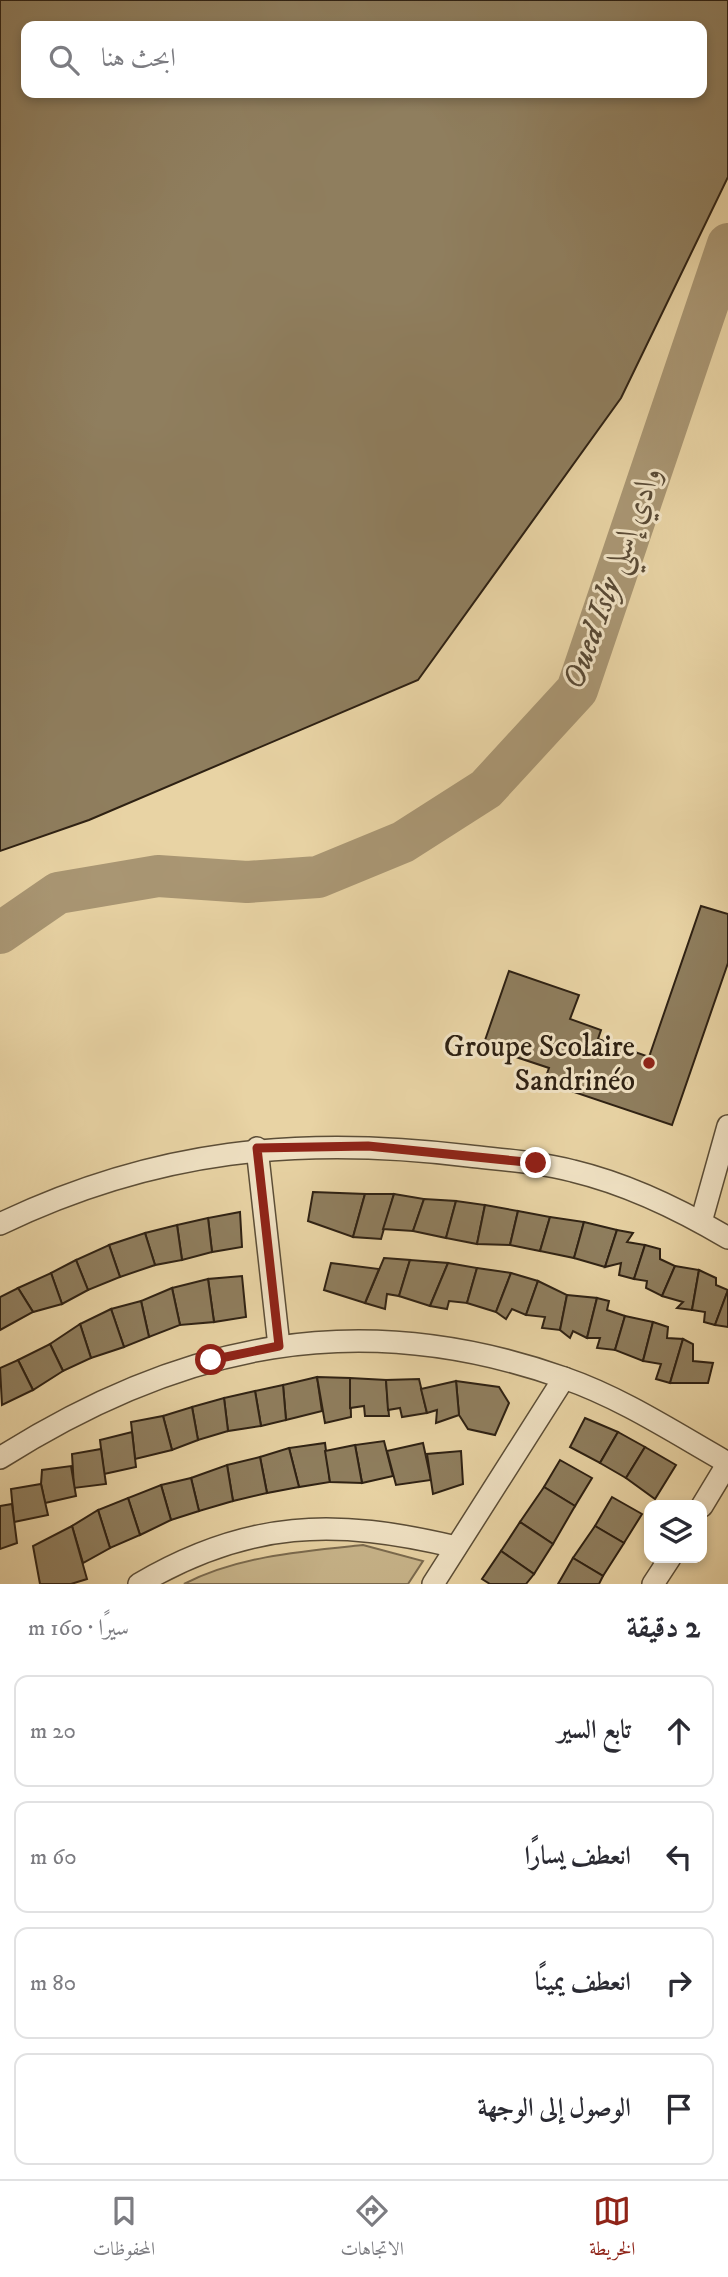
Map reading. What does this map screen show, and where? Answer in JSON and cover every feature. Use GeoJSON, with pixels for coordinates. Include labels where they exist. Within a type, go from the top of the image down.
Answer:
{"type":"FeatureCollection","features":[{"type":"Feature","properties":{"kind":"street"},"geometry":{"type":"LineString","coordinates":[[701,1222],[728,1126]]}},
{"type":"Feature","properties":{"kind":"street"},"geometry":{"type":"LineString","coordinates":[[0,1224],[80,1188],[189,1160],[257,1148],[368,1146],[536,1163],[595,1177],[701,1222],[728,1238]]}},
{"type":"Feature","properties":{"kind":"street"},"geometry":{"type":"LineString","coordinates":[[257,1148],[279,1346]]}},
{"type":"Feature","properties":{"kind":"street"},"geometry":{"type":"LineString","coordinates":[[0,1458],[59,1421],[137,1385],[211,1360],[279,1346],[353,1340],[416,1342],[457,1348],[564,1378],[629,1407],[728,1463],[706,1500]]}},
{"type":"Feature","properties":{"kind":"street"},"geometry":{"type":"LineString","coordinates":[[433,1584],[564,1378]]}},
{"type":"Feature","properties":{"kind":"street"},"geometry":{"type":"LineString","coordinates":[[139,1584],[229,1542],[285,1532],[320,1528],[377,1530],[456,1547]]}},
{"type":"Feature","properties":{"kind":"street"},"geometry":{"type":"LineString","coordinates":[[653,1584],[667,1563]]}},
{"type":"Feature","properties":{"kind":"shaded area"},"geometry":{"type":"Polygon","coordinates":[[[363,1545],[423,1561],[408,1584],[184,1584],[249,1561],[363,1545]]]}},
{"type":"Feature","properties":{"kind":"building"},"geometry":{"type":"Polygon","coordinates":[[[0,0],[728,0],[728,177],[621,398],[418,680],[89,820],[0,851],[0,0]]]}},
{"type":"Feature","properties":{"kind":"building"},"geometry":{"type":"Polygon","coordinates":[[[701,906],[728,914],[728,963],[672,1125],[544,1082],[549,1068],[483,1046],[509,971],[579,995],[570,1019],[601,1030],[598,1039],[649,1057],[701,906]]]}},
{"type":"Feature","properties":{"kind":"building"},"geometry":{"type":"Polygon","coordinates":[[[313,1192],[365,1194],[353,1237],[308,1221],[313,1192]]]}},
{"type":"Feature","properties":{"kind":"building"},"geometry":{"type":"Polygon","coordinates":[[[365,1194],[394,1194],[381,1239],[353,1237],[365,1194]]]}},
{"type":"Feature","properties":{"kind":"building"},"geometry":{"type":"Polygon","coordinates":[[[394,1194],[424,1199],[413,1231],[383,1229],[394,1194]]]}},
{"type":"Feature","properties":{"kind":"building"},"geometry":{"type":"Polygon","coordinates":[[[424,1199],[456,1201],[446,1238],[413,1231],[424,1199]]]}},
{"type":"Feature","properties":{"kind":"building"},"geometry":{"type":"Polygon","coordinates":[[[456,1201],[485,1205],[477,1244],[446,1238],[456,1201]]]}},
{"type":"Feature","properties":{"kind":"building"},"geometry":{"type":"Polygon","coordinates":[[[485,1205],[518,1211],[510,1245],[477,1244],[485,1205]]]}},
{"type":"Feature","properties":{"kind":"building"},"geometry":{"type":"Polygon","coordinates":[[[518,1211],[550,1217],[540,1251],[510,1245],[518,1211]]]}},
{"type":"Feature","properties":{"kind":"building"},"geometry":{"type":"Polygon","coordinates":[[[240,1212],[242,1247],[212,1252],[208,1218],[240,1212]]]}},
{"type":"Feature","properties":{"kind":"building"},"geometry":{"type":"Polygon","coordinates":[[[550,1217],[584,1222],[574,1258],[540,1251],[550,1217]]]}},
{"type":"Feature","properties":{"kind":"building"},"geometry":{"type":"Polygon","coordinates":[[[208,1218],[212,1252],[182,1260],[177,1225],[208,1218]]]}},
{"type":"Feature","properties":{"kind":"building"},"geometry":{"type":"Polygon","coordinates":[[[584,1222],[617,1230],[605,1267],[574,1258],[584,1222]]]}},
{"type":"Feature","properties":{"kind":"building"},"geometry":{"type":"Polygon","coordinates":[[[177,1225],[182,1260],[155,1265],[145,1233],[177,1225]]]}},
{"type":"Feature","properties":{"kind":"building"},"geometry":{"type":"Polygon","coordinates":[[[617,1230],[633,1233],[627,1242],[645,1245],[634,1279],[619,1275],[621,1263],[605,1267],[617,1230]]]}},
{"type":"Feature","properties":{"kind":"building"},"geometry":{"type":"Polygon","coordinates":[[[145,1233],[155,1265],[120,1277],[109,1245],[145,1233]]]}},
{"type":"Feature","properties":{"kind":"building"},"geometry":{"type":"Polygon","coordinates":[[[109,1245],[120,1277],[88,1290],[76,1260],[109,1245]]]}},
{"type":"Feature","properties":{"kind":"building"},"geometry":{"type":"Polygon","coordinates":[[[645,1245],[660,1249],[660,1259],[675,1266],[662,1296],[646,1288],[647,1281],[634,1279],[645,1245]]]}},
{"type":"Feature","properties":{"kind":"building"},"geometry":{"type":"Polygon","coordinates":[[[384,1258],[410,1260],[399,1296],[387,1294],[385,1309],[365,1303],[384,1258]]]}},
{"type":"Feature","properties":{"kind":"building"},"geometry":{"type":"Polygon","coordinates":[[[76,1260],[88,1290],[62,1304],[51,1273],[76,1260]]]}},
{"type":"Feature","properties":{"kind":"building"},"geometry":{"type":"Polygon","coordinates":[[[410,1260],[448,1263],[430,1306],[399,1296],[410,1260]]]}},
{"type":"Feature","properties":{"kind":"building"},"geometry":{"type":"Polygon","coordinates":[[[331,1263],[379,1269],[365,1303],[324,1290],[331,1263]]]}},
{"type":"Feature","properties":{"kind":"building"},"geometry":{"type":"Polygon","coordinates":[[[448,1263],[477,1268],[467,1303],[449,1301],[447,1309],[430,1306],[448,1263]]]}},
{"type":"Feature","properties":{"kind":"building"},"geometry":{"type":"Polygon","coordinates":[[[675,1266],[699,1270],[692,1310],[677,1308],[683,1302],[662,1296],[675,1266]]]}},
{"type":"Feature","properties":{"kind":"building"},"geometry":{"type":"Polygon","coordinates":[[[477,1268],[511,1273],[496,1312],[467,1303],[477,1268]]]}},
{"type":"Feature","properties":{"kind":"building"},"geometry":{"type":"Polygon","coordinates":[[[699,1270],[716,1278],[716,1285],[728,1290],[715,1325],[704,1322],[705,1312],[692,1310],[699,1270]]]}},
{"type":"Feature","properties":{"kind":"building"},"geometry":{"type":"Polygon","coordinates":[[[51,1273],[62,1304],[33,1312],[18,1288],[51,1273]]]}},
{"type":"Feature","properties":{"kind":"building"},"geometry":{"type":"Polygon","coordinates":[[[511,1273],[538,1281],[526,1315],[512,1309],[506,1319],[496,1312],[511,1273]]]}},
{"type":"Feature","properties":{"kind":"building"},"geometry":{"type":"Polygon","coordinates":[[[242,1276],[246,1317],[214,1322],[208,1279],[242,1276]]]}},
{"type":"Feature","properties":{"kind":"building"},"geometry":{"type":"Polygon","coordinates":[[[208,1279],[214,1322],[180,1325],[172,1288],[208,1279]]]}},
{"type":"Feature","properties":{"kind":"building"},"geometry":{"type":"Polygon","coordinates":[[[538,1281],[567,1295],[560,1330],[542,1328],[545,1317],[526,1315],[538,1281]]]}},
{"type":"Feature","properties":{"kind":"building"},"geometry":{"type":"Polygon","coordinates":[[[18,1288],[33,1312],[0,1330],[0,1297],[18,1288]]]}},
{"type":"Feature","properties":{"kind":"building"},"geometry":{"type":"Polygon","coordinates":[[[172,1288],[180,1325],[149,1337],[141,1301],[172,1288]]]}},
{"type":"Feature","properties":{"kind":"building"},"geometry":{"type":"Polygon","coordinates":[[[728,1290],[728,1327],[715,1325],[728,1290]]]}},
{"type":"Feature","properties":{"kind":"building"},"geometry":{"type":"Polygon","coordinates":[[[567,1295],[597,1298],[587,1338],[573,1331],[570,1338],[560,1330],[567,1295]]]}},
{"type":"Feature","properties":{"kind":"building"},"geometry":{"type":"Polygon","coordinates":[[[597,1298],[609,1301],[607,1310],[625,1316],[615,1350],[597,1348],[600,1338],[587,1338],[597,1298]]]}},
{"type":"Feature","properties":{"kind":"building"},"geometry":{"type":"Polygon","coordinates":[[[141,1301],[149,1337],[124,1347],[111,1309],[141,1301]]]}},
{"type":"Feature","properties":{"kind":"building"},"geometry":{"type":"Polygon","coordinates":[[[111,1309],[124,1347],[91,1358],[80,1324],[111,1309]]]}},
{"type":"Feature","properties":{"kind":"building"},"geometry":{"type":"Polygon","coordinates":[[[625,1316],[653,1322],[643,1361],[615,1350],[625,1316]]]}},
{"type":"Feature","properties":{"kind":"building"},"geometry":{"type":"Polygon","coordinates":[[[653,1322],[668,1327],[667,1338],[683,1339],[670,1383],[656,1379],[661,1364],[643,1361],[653,1322]]]}},
{"type":"Feature","properties":{"kind":"building"},"geometry":{"type":"Polygon","coordinates":[[[80,1324],[91,1358],[63,1371],[50,1344],[80,1324]]]}},
{"type":"Feature","properties":{"kind":"building"},"geometry":{"type":"Polygon","coordinates":[[[683,1339],[693,1344],[693,1361],[713,1363],[708,1383],[670,1383],[683,1339]]]}},
{"type":"Feature","properties":{"kind":"building"},"geometry":{"type":"Polygon","coordinates":[[[50,1344],[63,1371],[33,1390],[18,1360],[50,1344]]]}},
{"type":"Feature","properties":{"kind":"building"},"geometry":{"type":"Polygon","coordinates":[[[18,1360],[33,1390],[2,1405],[0,1368],[18,1360]]]}},
{"type":"Feature","properties":{"kind":"building"},"geometry":{"type":"Polygon","coordinates":[[[317,1377],[322,1411],[286,1420],[283,1385],[317,1377]]]}},
{"type":"Feature","properties":{"kind":"building"},"geometry":{"type":"Polygon","coordinates":[[[317,1377],[350,1378],[351,1417],[325,1423],[317,1377]]]}},
{"type":"Feature","properties":{"kind":"building"},"geometry":{"type":"Polygon","coordinates":[[[350,1378],[386,1380],[389,1416],[365,1416],[364,1406],[350,1408],[350,1378]]]}},
{"type":"Feature","properties":{"kind":"building"},"geometry":{"type":"Polygon","coordinates":[[[419,1379],[427,1413],[402,1417],[400,1408],[388,1410],[386,1380],[419,1379]]]}},
{"type":"Feature","properties":{"kind":"building"},"geometry":{"type":"Polygon","coordinates":[[[456,1381],[499,1387],[509,1403],[495,1435],[468,1429],[459,1415],[456,1381]]]}},
{"type":"Feature","properties":{"kind":"building"},"geometry":{"type":"Polygon","coordinates":[[[456,1381],[459,1415],[436,1423],[437,1410],[427,1413],[421,1389],[456,1381]]]}},
{"type":"Feature","properties":{"kind":"building"},"geometry":{"type":"Polygon","coordinates":[[[283,1385],[286,1420],[261,1426],[255,1391],[283,1385]]]}},
{"type":"Feature","properties":{"kind":"building"},"geometry":{"type":"Polygon","coordinates":[[[255,1391],[261,1426],[228,1431],[224,1398],[255,1391]]]}},
{"type":"Feature","properties":{"kind":"building"},"geometry":{"type":"Polygon","coordinates":[[[224,1398],[228,1431],[198,1440],[192,1407],[224,1398]]]}},
{"type":"Feature","properties":{"kind":"building"},"geometry":{"type":"Polygon","coordinates":[[[192,1407],[198,1440],[172,1450],[163,1416],[192,1407]]]}},
{"type":"Feature","properties":{"kind":"building"},"geometry":{"type":"Polygon","coordinates":[[[163,1416],[172,1450],[135,1459],[131,1422],[163,1416]]]}},
{"type":"Feature","properties":{"kind":"building"},"geometry":{"type":"Polygon","coordinates":[[[585,1418],[618,1432],[600,1463],[570,1447],[585,1418]]]}},
{"type":"Feature","properties":{"kind":"building"},"geometry":{"type":"Polygon","coordinates":[[[132,1432],[136,1467],[104,1474],[100,1440],[132,1432]]]}},
{"type":"Feature","properties":{"kind":"building"},"geometry":{"type":"Polygon","coordinates":[[[618,1432],[645,1447],[626,1478],[600,1463],[618,1432]]]}},
{"type":"Feature","properties":{"kind":"building"},"geometry":{"type":"Polygon","coordinates":[[[384,1441],[393,1476],[362,1483],[355,1445],[384,1441]]]}},
{"type":"Feature","properties":{"kind":"building"},"geometry":{"type":"Polygon","coordinates":[[[325,1443],[330,1482],[299,1487],[289,1448],[325,1443]]]}},
{"type":"Feature","properties":{"kind":"building"},"geometry":{"type":"Polygon","coordinates":[[[423,1443],[431,1480],[396,1485],[387,1451],[423,1443]]]}},
{"type":"Feature","properties":{"kind":"building"},"geometry":{"type":"Polygon","coordinates":[[[355,1445],[362,1483],[330,1482],[325,1451],[355,1445]]]}},
{"type":"Feature","properties":{"kind":"building"},"geometry":{"type":"Polygon","coordinates":[[[645,1447],[676,1465],[655,1499],[626,1478],[645,1447]]]}},
{"type":"Feature","properties":{"kind":"building"},"geometry":{"type":"Polygon","coordinates":[[[289,1448],[299,1487],[267,1493],[260,1457],[289,1448]]]}},
{"type":"Feature","properties":{"kind":"building"},"geometry":{"type":"Polygon","coordinates":[[[101,1449],[106,1484],[74,1488],[72,1454],[101,1449]]]}},
{"type":"Feature","properties":{"kind":"building"},"geometry":{"type":"Polygon","coordinates":[[[461,1451],[463,1484],[433,1494],[427,1454],[461,1451]]]}},
{"type":"Feature","properties":{"kind":"building"},"geometry":{"type":"Polygon","coordinates":[[[260,1457],[267,1493],[233,1501],[227,1465],[260,1457]]]}},
{"type":"Feature","properties":{"kind":"building"},"geometry":{"type":"Polygon","coordinates":[[[560,1460],[592,1478],[575,1506],[544,1487],[560,1460]]]}},
{"type":"Feature","properties":{"kind":"building"},"geometry":{"type":"Polygon","coordinates":[[[227,1465],[233,1501],[199,1511],[191,1478],[227,1465]]]}},
{"type":"Feature","properties":{"kind":"building"},"geometry":{"type":"Polygon","coordinates":[[[71,1466],[76,1496],[45,1503],[41,1484],[42,1470],[71,1466]]]}},
{"type":"Feature","properties":{"kind":"building"},"geometry":{"type":"Polygon","coordinates":[[[191,1478],[199,1511],[171,1520],[161,1485],[191,1478]]]}},
{"type":"Feature","properties":{"kind":"building"},"geometry":{"type":"Polygon","coordinates":[[[41,1484],[48,1515],[14,1522],[11,1489],[41,1484]]]}},
{"type":"Feature","properties":{"kind":"building"},"geometry":{"type":"Polygon","coordinates":[[[161,1485],[171,1520],[140,1535],[128,1498],[161,1485]]]}},
{"type":"Feature","properties":{"kind":"building"},"geometry":{"type":"Polygon","coordinates":[[[544,1487],[575,1506],[553,1544],[520,1522],[544,1487]]]}},
{"type":"Feature","properties":{"kind":"building"},"geometry":{"type":"Polygon","coordinates":[[[612,1497],[642,1514],[624,1543],[595,1526],[612,1497]]]}},
{"type":"Feature","properties":{"kind":"building"},"geometry":{"type":"Polygon","coordinates":[[[128,1498],[140,1535],[110,1548],[98,1510],[128,1498]]]}},
{"type":"Feature","properties":{"kind":"building"},"geometry":{"type":"Polygon","coordinates":[[[12,1504],[17,1543],[0,1549],[0,1506],[12,1504]]]}},
{"type":"Feature","properties":{"kind":"building"},"geometry":{"type":"Polygon","coordinates":[[[98,1510],[110,1548],[83,1563],[72,1526],[98,1510]]]}},
{"type":"Feature","properties":{"kind":"building"},"geometry":{"type":"Polygon","coordinates":[[[520,1522],[553,1544],[534,1574],[501,1551],[520,1522]]]}},
{"type":"Feature","properties":{"kind":"building"},"geometry":{"type":"Polygon","coordinates":[[[72,1526],[87,1579],[71,1584],[40,1584],[33,1546],[72,1526]]]}},
{"type":"Feature","properties":{"kind":"building"},"geometry":{"type":"Polygon","coordinates":[[[595,1526],[624,1543],[603,1576],[573,1558],[595,1526]]]}},
{"type":"Feature","properties":{"kind":"building"},"geometry":{"type":"Polygon","coordinates":[[[501,1551],[534,1574],[526,1584],[490,1584],[482,1579],[501,1551]]]}},
{"type":"Feature","properties":{"kind":"building"},"geometry":{"type":"Polygon","coordinates":[[[573,1558],[603,1576],[599,1584],[558,1584],[573,1558]]]}},
{"type":"Feature","properties":{"kind":"waterway","name":"Oued Isly وادي إسلي"},"geometry":{"type":"LineString","coordinates":[[0,933],[58,893],[158,876],[247,882],[318,877],[403,842],[486,789],[577,690],[728,244]]}},
{"type":"Feature","properties":{"kind":"place","name":"Groupe Scolaire Sandrinéo"},"geometry":{"type":"Point","coordinates":[649,1063]}},
{"type":"Feature","properties":{"kind":"route"},"geometry":{"type":"LineString","coordinates":[[211,1360],[279,1346],[257,1148],[368,1146],[536,1163]]}}]}
